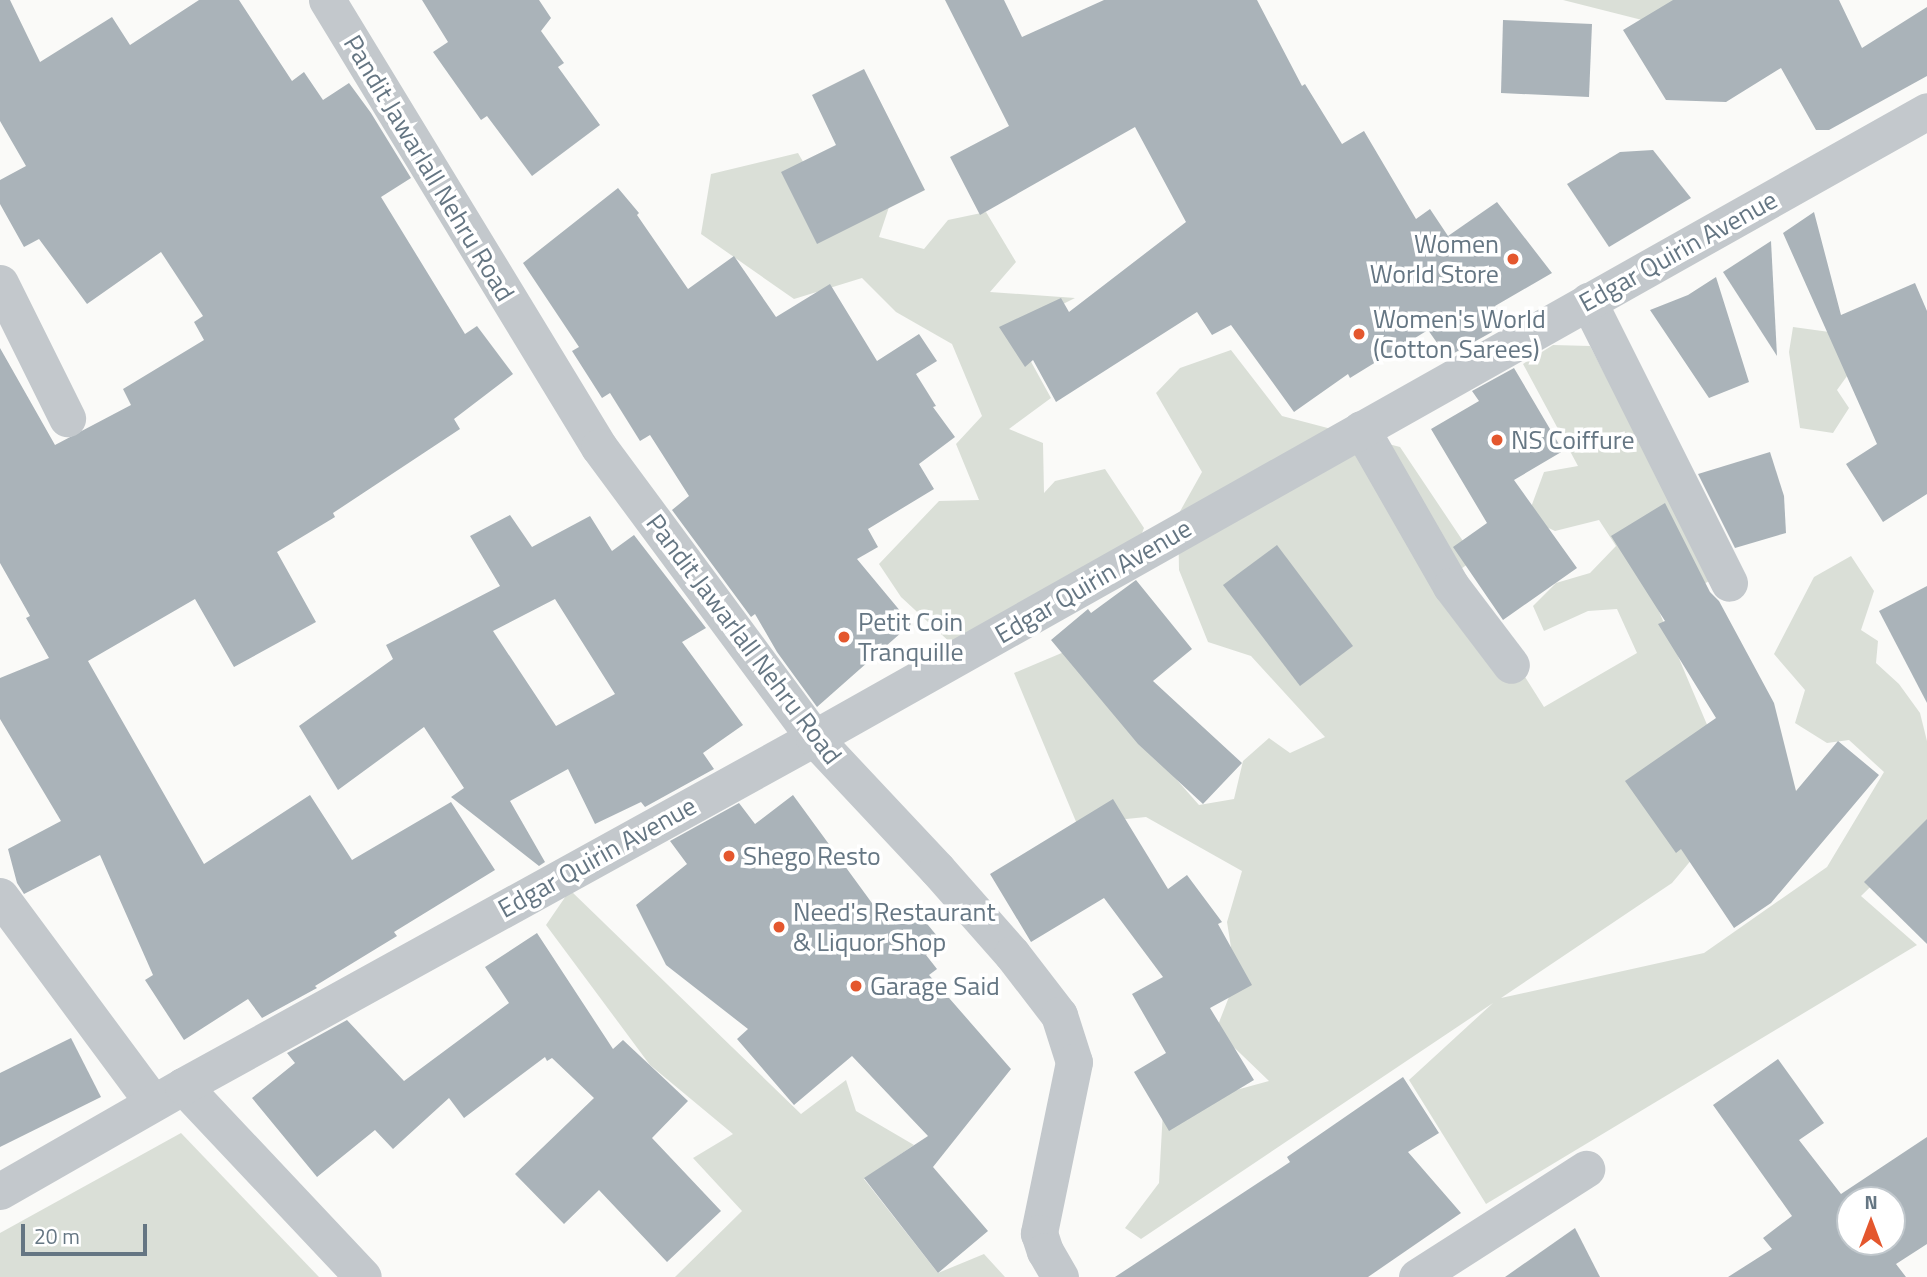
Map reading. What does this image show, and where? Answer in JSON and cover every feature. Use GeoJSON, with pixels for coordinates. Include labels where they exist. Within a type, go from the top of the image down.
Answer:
{"type":"FeatureCollection","features":[{"type":"Feature","properties":{"kind":"street","name":"Pandit Jawarlall Nehru Road"},"geometry":{"type":"LineString","coordinates":[[327,0],[598,447],[814,738],[946,878],[1012,954],[1059,1015],[1074,1062],[1039,1233],[1045,1251],[1060,1277]]}},
{"type":"Feature","properties":{"kind":"street","name":"Edgar Quirin Avenue"},"geometry":{"type":"LineString","coordinates":[[0,1191],[168,1094],[814,738],[1927,111]]}},
{"type":"Feature","properties":{"kind":"street"},"geometry":{"type":"LineString","coordinates":[[0,283],[67,418]]}},
{"type":"Feature","properties":{"kind":"street"},"geometry":{"type":"LineString","coordinates":[[1588,301],[1728,583]]}},
{"type":"Feature","properties":{"kind":"street"},"geometry":{"type":"LineString","coordinates":[[1361,429],[1451,586],[1511,665]]}},
{"type":"Feature","properties":{"kind":"street"},"geometry":{"type":"LineString","coordinates":[[0,896],[168,1094],[363,1277]]}},
{"type":"Feature","properties":{"kind":"street"},"geometry":{"type":"LineString","coordinates":[[1417,1277],[1586,1169]]}},
{"type":"Feature","properties":{"kind":"shaded area"},"geometry":{"type":"Polygon","coordinates":[[[1563,0],[1676,0],[1646,21],[1563,0]]]}},
{"type":"Feature","properties":{"kind":"shaded area"},"geometry":{"type":"Polygon","coordinates":[[[798,153],[831,210],[892,198],[879,237],[924,249],[948,220],[986,212],[1016,262],[990,292],[1075,298],[1013,329],[1051,398],[1009,429],[1043,443],[1044,493],[1055,481],[1105,469],[1144,528],[1127,572],[954,646],[901,597],[879,564],[939,501],[979,500],[956,444],[982,416],[952,344],[896,312],[862,278],[794,299],[701,234],[711,174],[798,153]]]}},
{"type":"Feature","properties":{"kind":"shaded area"},"geometry":{"type":"Polygon","coordinates":[[[1793,327],[1844,334],[1860,358],[1837,390],[1849,408],[1833,433],[1800,428],[1789,352],[1793,327]]]}},
{"type":"Feature","properties":{"kind":"shaded area"},"geometry":{"type":"Polygon","coordinates":[[[1553,345],[1590,346],[1713,579],[1658,609],[1708,727],[1693,858],[1672,883],[1501,998],[1704,953],[1827,867],[1884,772],[1849,740],[1827,743],[1795,723],[1805,690],[1774,654],[1814,577],[1851,556],[1874,591],[1861,630],[1878,641],[1876,663],[1899,684],[1920,713],[1927,741],[1927,832],[1861,896],[1917,945],[1486,1204],[1409,1080],[1493,1003],[1141,1239],[1125,1228],[1159,1183],[1163,1110],[1269,1081],[1216,1030],[1236,979],[1227,922],[1242,871],[1146,817],[1077,824],[1014,673],[1064,652],[1199,805],[1234,799],[1243,761],[1269,738],[1290,753],[1325,737],[1251,656],[1208,642],[1179,570],[1178,515],[1202,472],[1156,393],[1180,368],[1231,350],[1282,416],[1400,447],[1475,559],[1458,571],[1544,707],[1637,653],[1617,609],[1588,611],[1544,631],[1533,606],[1556,583],[1590,573],[1616,546],[1599,520],[1555,531],[1527,518],[1544,472],[1578,466],[1523,364],[1553,345]]]}},
{"type":"Feature","properties":{"kind":"shaded area"},"geometry":{"type":"Polygon","coordinates":[[[570,890],[801,1114],[846,1080],[856,1111],[914,1145],[864,1179],[938,1273],[984,1254],[1005,1277],[675,1277],[742,1211],[693,1158],[733,1134],[650,1065],[546,925],[570,890]]]}},
{"type":"Feature","properties":{"kind":"shaded area"},"geometry":{"type":"Polygon","coordinates":[[[181,1133],[319,1277],[0,1277],[0,1233],[181,1133]]]}},
{"type":"Feature","properties":{"kind":"building"},"geometry":{"type":"Polygon","coordinates":[[[0,0],[10,0],[40,62],[112,17],[130,45],[199,0],[239,0],[292,81],[304,72],[323,100],[349,83],[371,113],[411,178],[381,197],[465,334],[477,326],[513,374],[454,419],[460,429],[333,513],[335,517],[277,552],[316,622],[234,667],[195,599],[88,661],[204,864],[310,795],[352,860],[451,802],[495,870],[394,932],[397,936],[315,986],[317,988],[262,1018],[248,999],[184,1040],[145,980],[153,975],[100,855],[24,894],[17,883],[8,849],[61,821],[0,719],[0,678],[49,658],[26,618],[30,616],[0,563],[0,348],[55,445],[131,405],[123,389],[204,340],[194,322],[203,316],[161,252],[87,304],[39,239],[24,247],[0,204],[0,180],[26,166],[0,121],[0,0]]]}},
{"type":"Feature","properties":{"kind":"building"},"geometry":{"type":"Polygon","coordinates":[[[422,0],[539,0],[551,18],[541,31],[564,63],[558,67],[600,125],[532,176],[487,116],[481,120],[433,52],[448,42],[422,0]]]}},
{"type":"Feature","properties":{"kind":"building"},"geometry":{"type":"Polygon","coordinates":[[[945,0],[1004,0],[1022,37],[1104,0],[1257,0],[1302,86],[1305,84],[1342,144],[1364,131],[1416,219],[1430,209],[1448,236],[1497,202],[1552,273],[1495,306],[1504,321],[1491,329],[1492,332],[1447,357],[1428,330],[1350,378],[1348,374],[1294,412],[1231,325],[1212,335],[1197,312],[1056,402],[1033,360],[1025,367],[999,327],[1061,298],[1069,312],[1186,222],[1135,127],[980,215],[950,157],[1009,126],[945,0]]]}},
{"type":"Feature","properties":{"kind":"building"},"geometry":{"type":"Polygon","coordinates":[[[1673,0],[1839,0],[1862,48],[1927,7],[1927,76],[1829,130],[1816,130],[1781,68],[1726,102],[1666,100],[1623,30],[1673,0]]]}},
{"type":"Feature","properties":{"kind":"building"},"geometry":{"type":"Polygon","coordinates":[[[1503,20],[1592,24],[1589,97],[1501,93],[1503,20]]]}},
{"type":"Feature","properties":{"kind":"building"},"geometry":{"type":"Polygon","coordinates":[[[864,69],[925,190],[817,244],[781,172],[836,145],[812,95],[864,69]]]}},
{"type":"Feature","properties":{"kind":"building"},"geometry":{"type":"Polygon","coordinates":[[[1653,150],[1691,198],[1609,247],[1567,184],[1620,152],[1653,150]]]}},
{"type":"Feature","properties":{"kind":"building"},"geometry":{"type":"Polygon","coordinates":[[[618,188],[639,213],[637,215],[688,289],[734,256],[776,317],[830,284],[877,361],[919,334],[937,361],[916,374],[936,406],[933,407],[955,437],[919,464],[934,489],[868,529],[878,547],[857,559],[911,624],[817,707],[777,652],[755,614],[751,617],[672,510],[689,496],[650,435],[640,441],[610,393],[602,398],[572,351],[579,347],[523,263],[618,188]]]}},
{"type":"Feature","properties":{"kind":"building"},"geometry":{"type":"Polygon","coordinates":[[[1814,212],[1841,315],[1915,283],[1927,311],[1927,494],[1883,522],[1846,464],[1877,444],[1783,233],[1814,212]]]}},
{"type":"Feature","properties":{"kind":"building"},"geometry":{"type":"Polygon","coordinates":[[[1771,241],[1777,356],[1723,272],[1771,241]]]}},
{"type":"Feature","properties":{"kind":"building"},"geometry":{"type":"Polygon","coordinates":[[[1716,277],[1749,382],[1709,398],[1650,310],[1688,295],[1716,277]]]}},
{"type":"Feature","properties":{"kind":"building"},"geometry":{"type":"Polygon","coordinates":[[[1514,368],[1563,451],[1514,480],[1577,568],[1503,620],[1453,547],[1487,523],[1431,429],[1479,401],[1472,391],[1514,368]]]}},
{"type":"Feature","properties":{"kind":"building"},"geometry":{"type":"Polygon","coordinates":[[[1770,452],[1784,496],[1786,533],[1735,548],[1698,474],[1770,452]]]}},
{"type":"Feature","properties":{"kind":"building"},"geometry":{"type":"Polygon","coordinates":[[[1665,503],[1710,592],[1719,601],[1774,703],[1796,791],[1838,741],[1879,775],[1771,903],[1734,928],[1681,849],[1676,853],[1625,781],[1716,718],[1658,624],[1665,621],[1611,536],[1665,503]]]}},
{"type":"Feature","properties":{"kind":"building"},"geometry":{"type":"Polygon","coordinates":[[[510,515],[532,547],[590,516],[612,551],[634,535],[706,628],[682,642],[743,725],[703,753],[714,769],[645,807],[641,802],[595,824],[568,769],[510,801],[545,862],[539,866],[451,797],[464,788],[424,727],[338,790],[299,726],[393,659],[386,645],[500,586],[470,536],[510,515]],[[555,599],[493,631],[556,726],[615,694],[555,599]]]}},
{"type":"Feature","properties":{"kind":"building"},"geometry":{"type":"Polygon","coordinates":[[[1277,545],[1353,646],[1300,686],[1223,585],[1277,545]]]}},
{"type":"Feature","properties":{"kind":"building"},"geometry":{"type":"Polygon","coordinates":[[[1136,580],[1192,649],[1153,681],[1242,763],[1203,804],[1138,744],[1051,640],[1088,609],[1091,613],[1136,580]]]}},
{"type":"Feature","properties":{"kind":"building"},"geometry":{"type":"Polygon","coordinates":[[[1927,586],[1927,703],[1879,611],[1927,586]]]}},
{"type":"Feature","properties":{"kind":"building"},"geometry":{"type":"Polygon","coordinates":[[[793,795],[888,925],[914,908],[942,942],[926,955],[937,969],[929,975],[1011,1069],[933,1167],[988,1231],[938,1273],[864,1178],[928,1136],[852,1056],[794,1105],[737,1039],[748,1029],[666,965],[636,905],[687,864],[670,841],[739,803],[755,824],[793,795]]]}},
{"type":"Feature","properties":{"kind":"building"},"geometry":{"type":"Polygon","coordinates":[[[1113,799],[1168,889],[1187,875],[1222,922],[1218,924],[1252,985],[1210,1008],[1254,1080],[1169,1131],[1134,1072],[1166,1053],[1132,994],[1163,977],[1104,898],[1031,942],[990,874],[1113,799]]]}},
{"type":"Feature","properties":{"kind":"building"},"geometry":{"type":"Polygon","coordinates":[[[1927,819],[1927,944],[1864,882],[1927,819]]]}},
{"type":"Feature","properties":{"kind":"building"},"geometry":{"type":"Polygon","coordinates":[[[537,933],[613,1049],[623,1040],[688,1101],[652,1138],[721,1211],[667,1262],[599,1190],[564,1224],[515,1174],[594,1098],[552,1058],[547,1061],[545,1057],[464,1118],[449,1098],[393,1149],[375,1130],[317,1177],[252,1098],[295,1063],[287,1053],[347,1020],[404,1081],[509,1003],[485,967],[537,933]]]}},
{"type":"Feature","properties":{"kind":"building"},"geometry":{"type":"Polygon","coordinates":[[[71,1038],[101,1097],[0,1147],[0,1073],[71,1038]]]}},
{"type":"Feature","properties":{"kind":"building"},"geometry":{"type":"Polygon","coordinates":[[[1778,1059],[1824,1123],[1799,1140],[1836,1188],[1836,1256],[1906,1256],[1906,1186],[1853,1186],[1927,1137],[1927,1244],[1896,1264],[1906,1277],[1728,1277],[1772,1249],[1763,1238],[1792,1216],[1713,1105],[1778,1059]]]}},
{"type":"Feature","properties":{"kind":"building"},"geometry":{"type":"Polygon","coordinates":[[[1403,1077],[1439,1133],[1408,1152],[1461,1213],[1368,1277],[1115,1277],[1290,1162],[1287,1157],[1403,1077]]]}},
{"type":"Feature","properties":{"kind":"building"},"geometry":{"type":"Polygon","coordinates":[[[1575,1228],[1600,1277],[1505,1277],[1575,1228]]]}},
{"type":"Feature","properties":{"kind":"place","name":"Women World Store"},"geometry":{"type":"Point","coordinates":[1513,259]}},
{"type":"Feature","properties":{"kind":"place","name":"Women's World (Cotton Sarees)"},"geometry":{"type":"Point","coordinates":[1359,334]}},
{"type":"Feature","properties":{"kind":"place","name":"NS Coiffure"},"geometry":{"type":"Point","coordinates":[1497,440]}},
{"type":"Feature","properties":{"kind":"place","name":"Petit Coin Tranquille"},"geometry":{"type":"Point","coordinates":[844,637]}},
{"type":"Feature","properties":{"kind":"place","name":"Shego Resto"},"geometry":{"type":"Point","coordinates":[729,856]}},
{"type":"Feature","properties":{"kind":"place","name":"Need's Restaurant & Liquor Shop"},"geometry":{"type":"Point","coordinates":[779,927]}},
{"type":"Feature","properties":{"kind":"place","name":"Garage Said"},"geometry":{"type":"Point","coordinates":[856,986]}}]}
